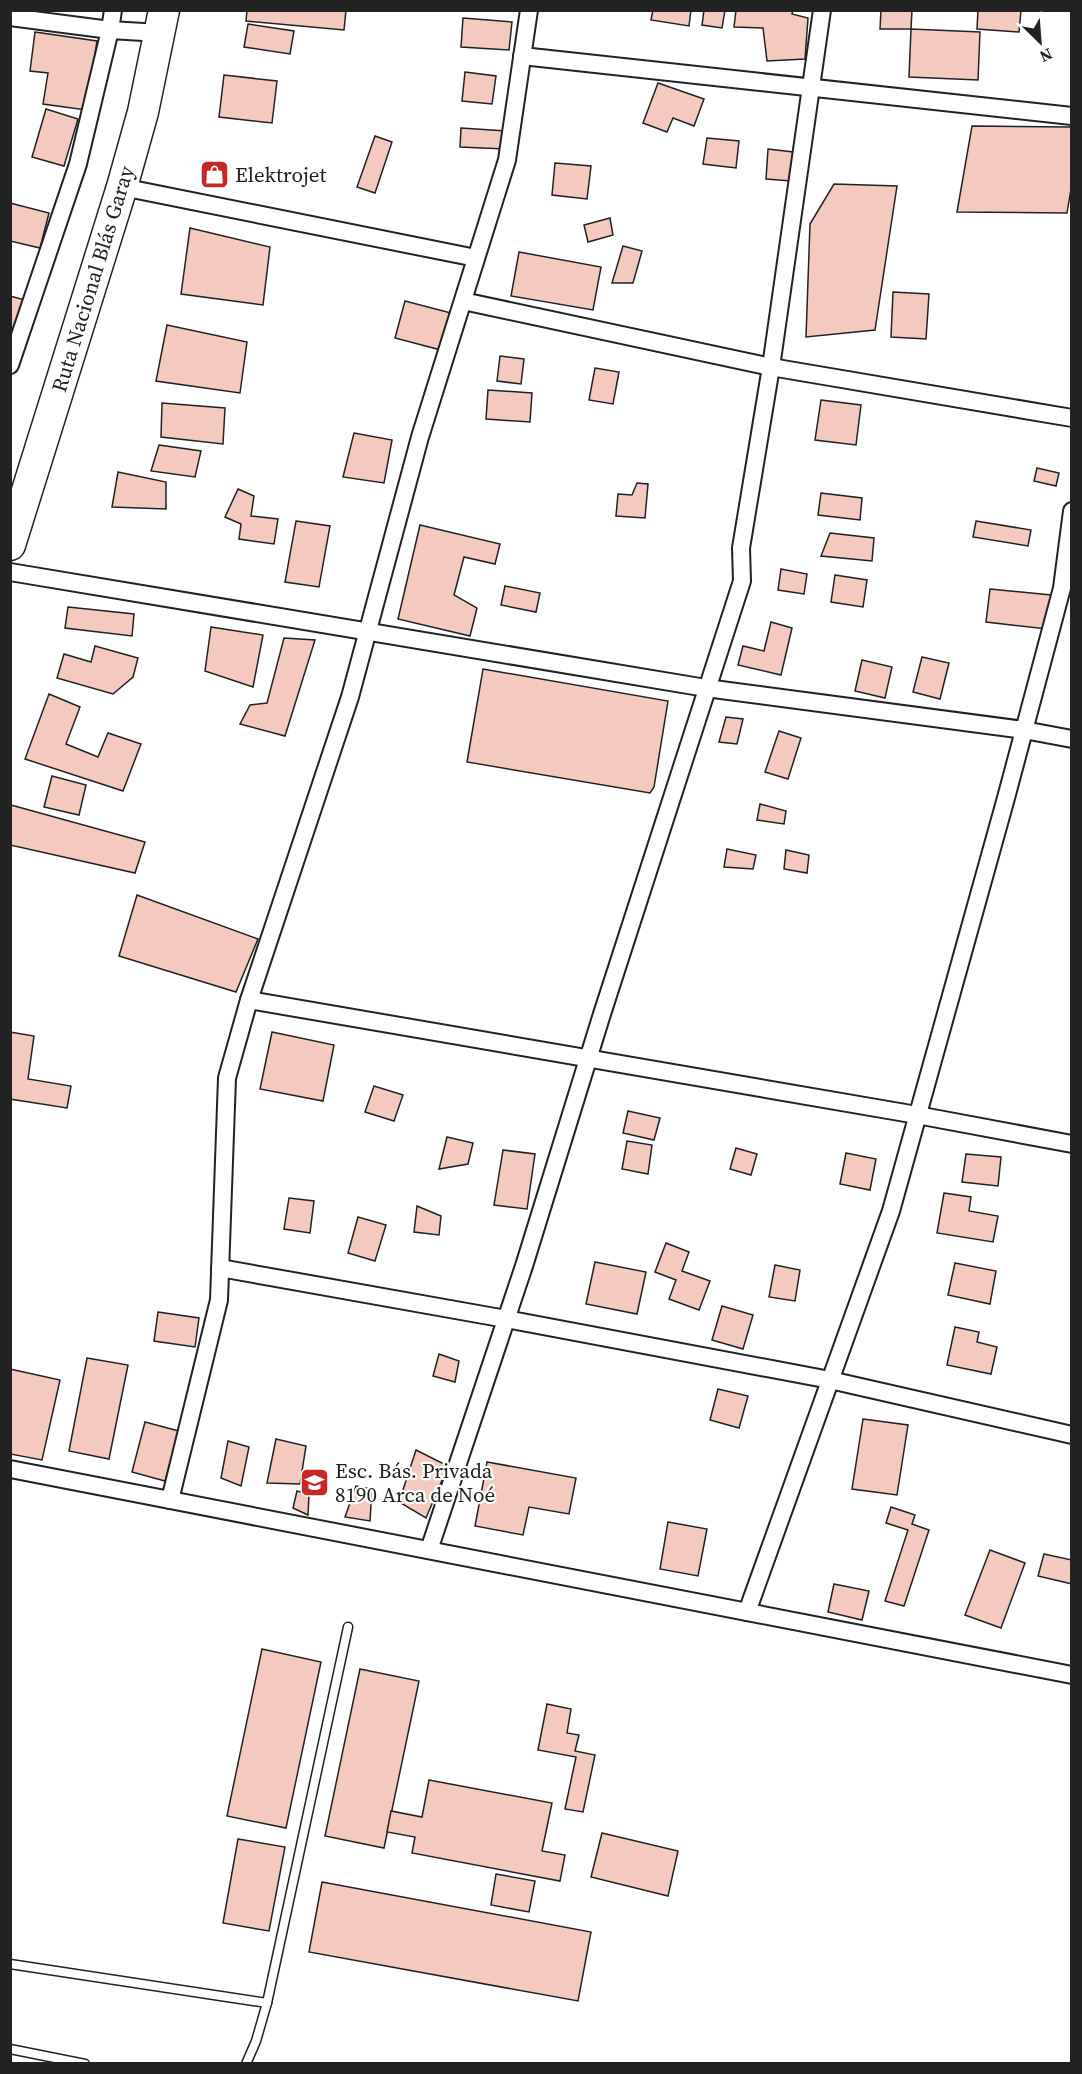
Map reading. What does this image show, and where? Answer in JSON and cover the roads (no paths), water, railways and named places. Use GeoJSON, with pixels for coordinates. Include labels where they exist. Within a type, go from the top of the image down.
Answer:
{"type":"FeatureCollection","features":[{"type":"Feature","properties":{"kind":"highway","name":"Ruta Nacional Blás Garay"},"geometry":{"type":"LineString","coordinates":[[10,545],[122,187],[143,112],[162,22]]}},
{"type":"Feature","properties":{"kind":"street"},"geometry":{"type":"LineString","coordinates":[[10,365],[78,164],[113,10]]}},
{"type":"Feature","properties":{"kind":"street"},"geometry":{"type":"LineString","coordinates":[[170,1500],[219,1300],[227,1078],[249,1000],[346,708],[420,437],[507,160],[529,10]]}},
{"type":"Feature","properties":{"kind":"street"},"geometry":{"type":"LineString","coordinates":[[429,1550],[525,1266],[588,1059],[742,581],[741,548],[771,368],[822,10]]}},
{"type":"Feature","properties":{"kind":"street"},"geometry":{"type":"LineString","coordinates":[[10,17],[110,30],[162,22]]}},
{"type":"Feature","properties":{"kind":"street"},"geometry":{"type":"LineString","coordinates":[[522,56],[1071,116]]}},
{"type":"Feature","properties":{"kind":"street"},"geometry":{"type":"LineString","coordinates":[[122,187],[476,258]]}},
{"type":"Feature","properties":{"kind":"street"},"geometry":{"type":"LineString","coordinates":[[463,301],[771,368],[1071,418]]}},
{"type":"Feature","properties":{"kind":"street"},"geometry":{"type":"LineString","coordinates":[[747,1612],[891,1211],[1062,588],[1071,511]]}},
{"type":"Feature","properties":{"kind":"street"},"geometry":{"type":"LineString","coordinates":[[10,572],[706,688],[1024,730],[1071,739]]}},
{"type":"Feature","properties":{"kind":"street"},"geometry":{"type":"LineString","coordinates":[[249,1000],[917,1115],[1071,1144]]}},
{"type":"Feature","properties":{"kind":"street"},"geometry":{"type":"LineString","coordinates":[[220,1268],[830,1380],[1071,1435]]}},
{"type":"Feature","properties":{"kind":"street"},"geometry":{"type":"LineString","coordinates":[[10,1469],[1071,1675]]}},
{"type":"Feature","properties":{"kind":"lane"},"geometry":{"type":"LineString","coordinates":[[246,2064],[256,2041],[267,2003],[348,1627]]}},
{"type":"Feature","properties":{"kind":"lane"},"geometry":{"type":"LineString","coordinates":[[10,1964],[267,2003]]}},
{"type":"Feature","properties":{"kind":"lane"},"geometry":{"type":"LineString","coordinates":[[10,2049],[86,2064]]}},
{"type":"Feature","properties":{"kind":"place","name":"Elektrojet"},"geometry":{"type":"Point","coordinates":[214,175]}},
{"type":"Feature","properties":{"kind":"place","name":"Esc. Bás. Privada 8190 Arca de Noé"},"geometry":{"type":"Point","coordinates":[314,1483]}}]}
